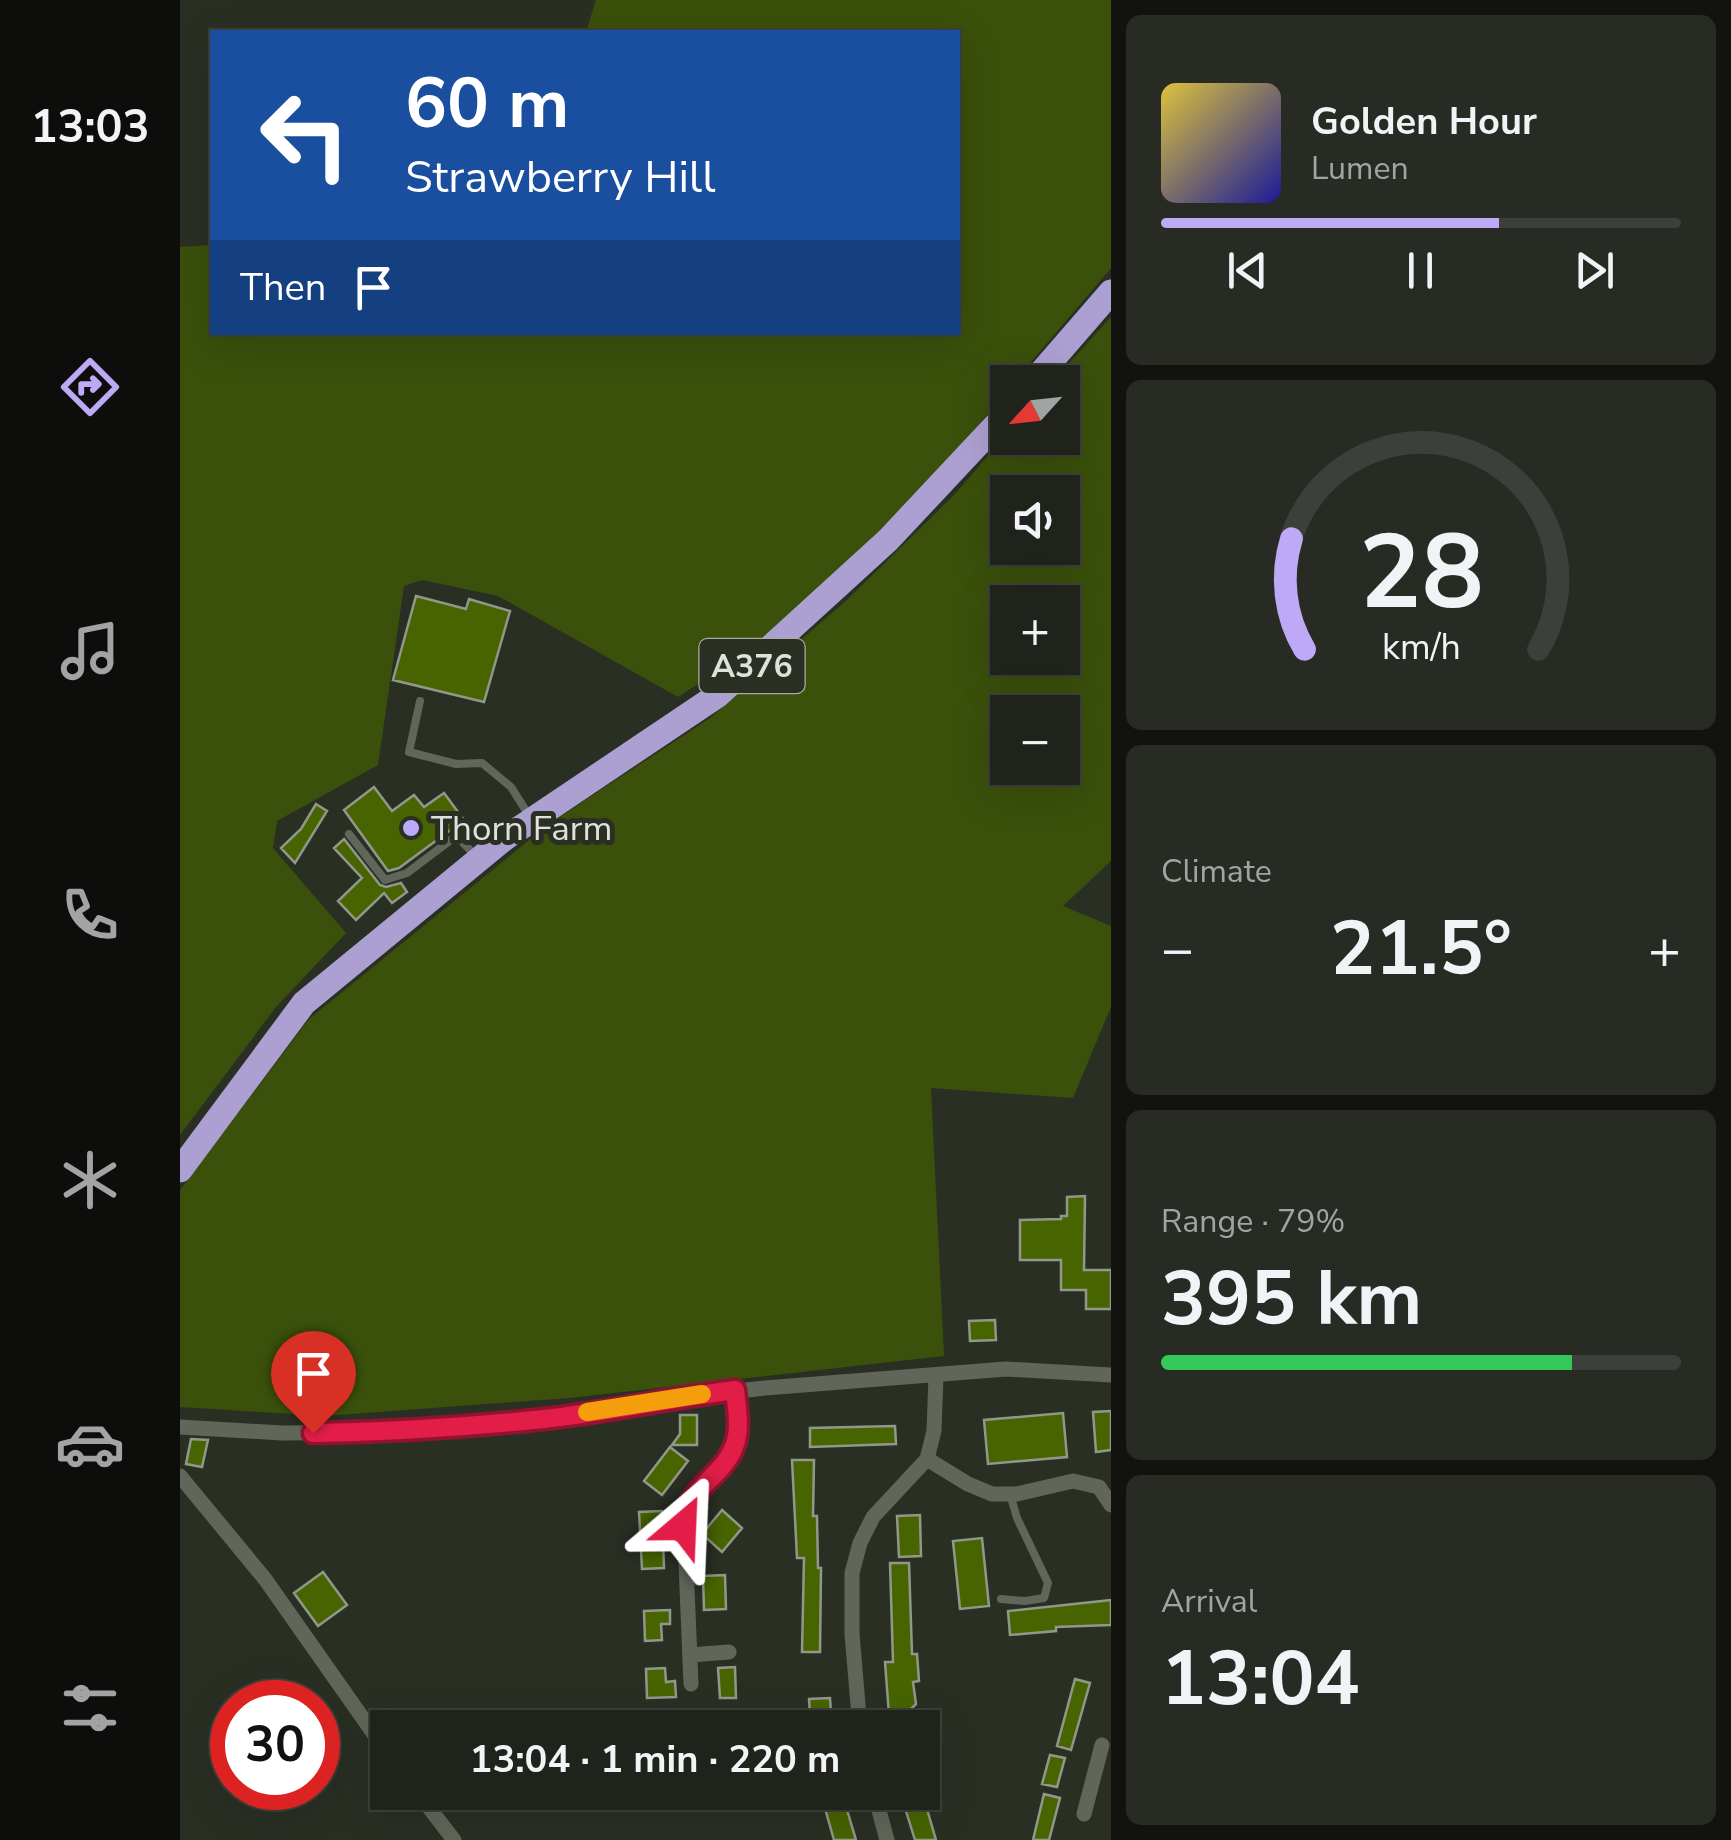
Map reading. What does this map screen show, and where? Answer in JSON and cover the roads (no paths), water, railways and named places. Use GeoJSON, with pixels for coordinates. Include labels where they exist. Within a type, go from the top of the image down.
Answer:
{"type":"FeatureCollection","features":[{"type":"Feature","properties":{"kind":"highway"},"geometry":{"type":"LineString","coordinates":[[1048,365],[1111,292]]}},
{"type":"Feature","properties":{"kind":"highway","name":"A376"},"geometry":{"type":"LineString","coordinates":[[180,1170],[304,1003],[478,858],[730,685],[888,540],[990,431]]}},
{"type":"Feature","properties":{"kind":"street"},"geometry":{"type":"LineString","coordinates":[[180,1426],[282,1433],[405,1432],[549,1418],[735,1390],[1006,1370],[1111,1375]]}},
{"type":"Feature","properties":{"kind":"street"},"geometry":{"type":"LineString","coordinates":[[858,1710],[852,1573],[860,1543],[873,1517],[926,1460],[934,1431],[936,1376]]}},
{"type":"Feature","properties":{"kind":"street"},"geometry":{"type":"LineString","coordinates":[[691,1684],[684,1516],[694,1494],[722,1465],[735,1444],[735,1390]]}},
{"type":"Feature","properties":{"kind":"street"},"geometry":{"type":"LineString","coordinates":[[926,1460],[992,1494],[1074,1481],[1099,1487],[1111,1505]]}},
{"type":"Feature","properties":{"kind":"street"},"geometry":{"type":"LineString","coordinates":[[180,1476],[265,1579],[370,1728]]}},
{"type":"Feature","properties":{"kind":"street"},"geometry":{"type":"LineString","coordinates":[[690,1655],[729,1652]]}},
{"type":"Feature","properties":{"kind":"street"},"geometry":{"type":"LineString","coordinates":[[1084,1814],[1102,1744]]}},
{"type":"Feature","properties":{"kind":"street"},"geometry":{"type":"LineString","coordinates":[[1093,1781],[1111,1785]]}},
{"type":"Feature","properties":{"kind":"street"},"geometry":{"type":"LineString","coordinates":[[431,1810],[454,1840]]}},
{"type":"Feature","properties":{"kind":"street"},"geometry":{"type":"LineString","coordinates":[[879,1810],[887,1840]]}},
{"type":"Feature","properties":{"kind":"lane"},"geometry":{"type":"LineString","coordinates":[[420,701],[409,752],[456,764],[482,763],[511,787],[531,819]]}},
{"type":"Feature","properties":{"kind":"lane"},"geometry":{"type":"LineString","coordinates":[[349,834],[385,880],[407,873],[456,836],[478,858]]}},
{"type":"Feature","properties":{"kind":"lane"},"geometry":{"type":"LineString","coordinates":[[1001,1598],[1044,1598],[1048,1583],[1010,1494]]}},
{"type":"Feature","properties":{"kind":"place","name":"Thorn Farm"},"geometry":{"type":"Point","coordinates":[411,828]}}]}
